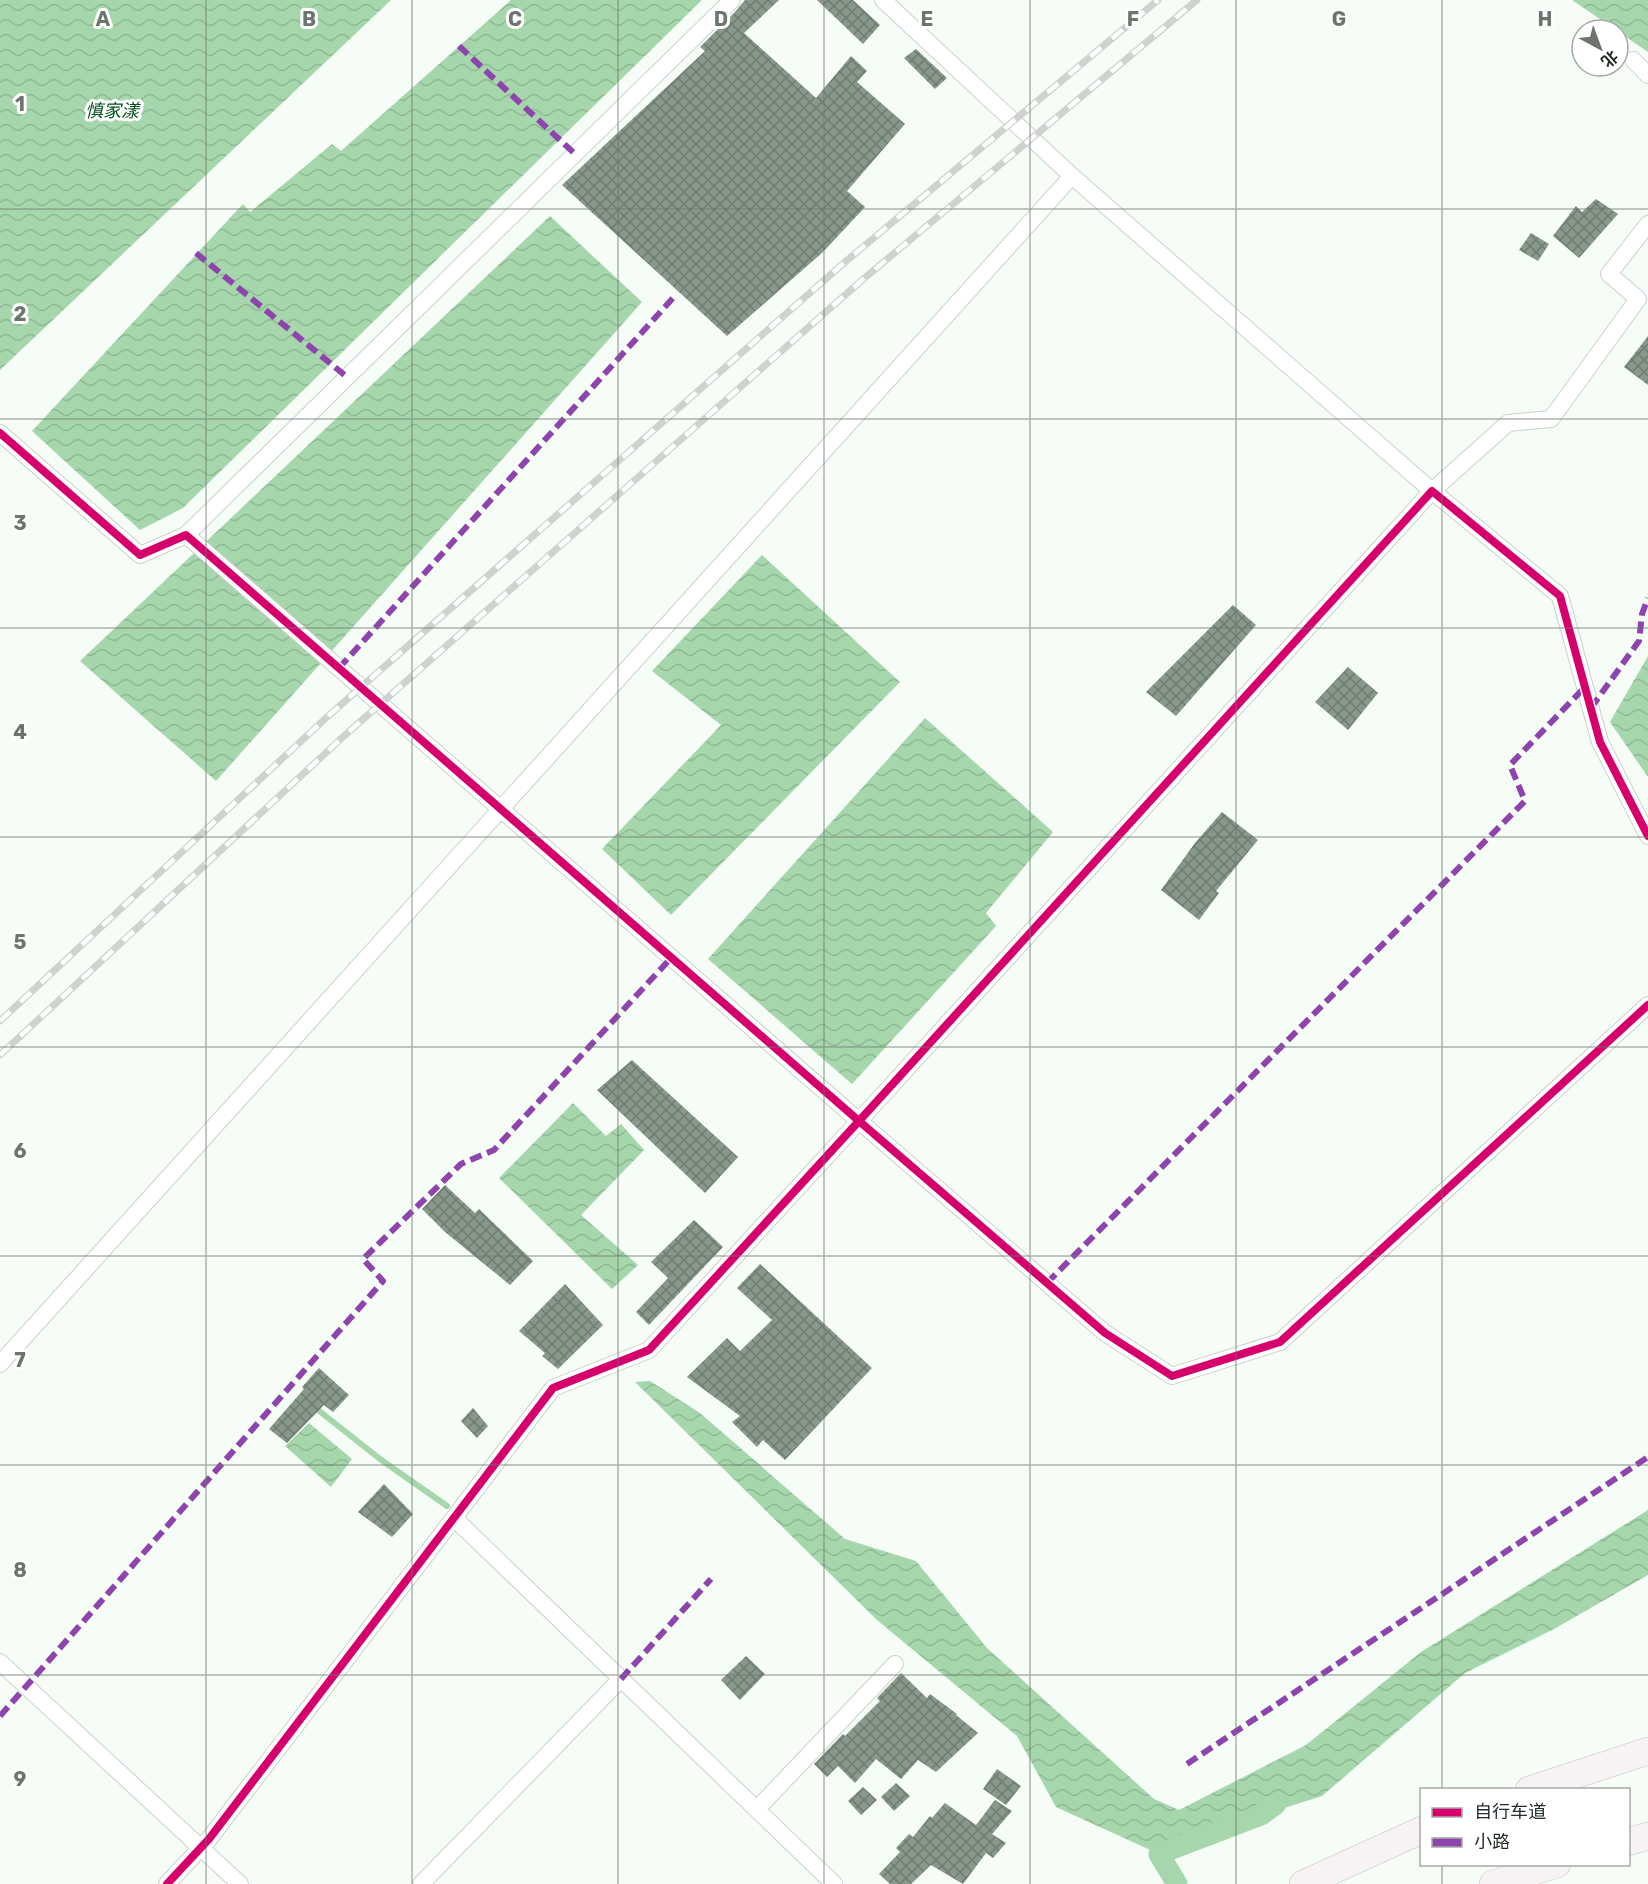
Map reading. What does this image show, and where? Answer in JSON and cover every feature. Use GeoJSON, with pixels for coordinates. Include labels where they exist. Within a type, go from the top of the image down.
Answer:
{"type":"FeatureCollection","features":[{"type":"Feature","properties":{"kind":"main road"},"geometry":{"type":"LineString","coordinates":[[1535,1788],[1648,1751]]}},
{"type":"Feature","properties":{"kind":"main road"},"geometry":{"type":"LineString","coordinates":[[1303,1884],[1420,1831]]}},
{"type":"Feature","properties":{"kind":"main road"},"geometry":{"type":"LineString","coordinates":[[1630,1842],[1648,1836]]}},
{"type":"Feature","properties":{"kind":"main road"},"geometry":{"type":"LineString","coordinates":[[1493,1884],[1551,1866]]}},
{"type":"Feature","properties":{"kind":"street"},"geometry":{"type":"LineString","coordinates":[[0,433],[140,555],[186,535],[732,0]]}},
{"type":"Feature","properties":{"kind":"street"},"geometry":{"type":"LineString","coordinates":[[883,0],[1072,176],[1432,491],[1560,596],[1600,742],[1648,836]]}},
{"type":"Feature","properties":{"kind":"street"},"geometry":{"type":"LineString","coordinates":[[1633,60],[1648,75]]}},
{"type":"Feature","properties":{"kind":"street"},"geometry":{"type":"LineString","coordinates":[[0,1364],[1072,176]]}},
{"type":"Feature","properties":{"kind":"street"},"geometry":{"type":"LineString","coordinates":[[167,1884],[201,1848],[553,1388],[649,1350],[1432,491],[1508,423],[1551,419],[1638,299],[1609,274],[1648,224]]}},
{"type":"Feature","properties":{"kind":"street"},"geometry":{"type":"LineString","coordinates":[[186,535],[1105,1333],[1172,1376],[1280,1342],[1648,1005]]}},
{"type":"Feature","properties":{"kind":"street"},"geometry":{"type":"LineString","coordinates":[[454,1518],[834,1884]]}},
{"type":"Feature","properties":{"kind":"street"},"geometry":{"type":"LineString","coordinates":[[0,1662],[240,1884]]}},
{"type":"Feature","properties":{"kind":"street"},"geometry":{"type":"LineString","coordinates":[[757,1809],[895,1664]]}},
{"type":"Feature","properties":{"kind":"street"},"geometry":{"type":"LineString","coordinates":[[421,1884],[621,1679]]}},
{"type":"Feature","properties":{"kind":"water","name":"慎家漾"},"geometry":{"type":"Polygon","coordinates":[[[0,0],[391,0],[0,370],[0,0]]]}},
{"type":"Feature","properties":{"kind":"water"},"geometry":{"type":"Polygon","coordinates":[[[511,0],[702,0],[183,508],[140,530],[32,431],[243,204],[250,212],[332,144],[341,151],[511,0]]]}},
{"type":"Feature","properties":{"kind":"water"},"geometry":{"type":"Polygon","coordinates":[[[1572,0],[1648,0],[1648,52],[1630,40],[1630,18],[1598,18],[1572,0]]]}},
{"type":"Feature","properties":{"kind":"water"},"geometry":{"type":"Polygon","coordinates":[[[550,216],[642,302],[216,781],[80,661],[550,216]]]}},
{"type":"Feature","properties":{"kind":"water"},"geometry":{"type":"Polygon","coordinates":[[[762,555],[900,682],[671,915],[602,849],[721,725],[652,671],[762,555]]]}},
{"type":"Feature","properties":{"kind":"water"},"geometry":{"type":"Polygon","coordinates":[[[1648,656],[1648,777],[1610,722],[1648,656]]]}},
{"type":"Feature","properties":{"kind":"water"},"geometry":{"type":"Polygon","coordinates":[[[925,718],[1053,832],[986,913],[996,926],[852,1084],[708,959],[925,718]]]}},
{"type":"Feature","properties":{"kind":"water"},"geometry":{"type":"Polygon","coordinates":[[[573,1103],[606,1136],[621,1124],[644,1150],[581,1215],[638,1265],[612,1289],[499,1178],[573,1103]]]}},
{"type":"Feature","properties":{"kind":"water"},"geometry":{"type":"Polygon","coordinates":[[[650,1381],[700,1413],[845,1539],[916,1561],[987,1648],[1154,1799],[1179,1810],[1306,1745],[1421,1652],[1648,1510],[1648,1575],[1554,1629],[1465,1673],[1322,1796],[1253,1818],[1159,1854],[1056,1807],[1017,1736],[877,1620],[635,1382],[650,1381]]]}},
{"type":"Feature","properties":{"kind":"water"},"geometry":{"type":"Polygon","coordinates":[[[309,1423],[352,1459],[331,1487],[285,1446],[309,1423]]]}},
{"type":"Feature","properties":{"kind":"building"},"geometry":{"type":"Polygon","coordinates":[[[745,0],[779,0],[744,33],[816,98],[851,56],[867,71],[857,82],[905,124],[847,191],[865,207],[823,252],[727,336],[562,185],[705,51],[700,47],[745,0]]]}},
{"type":"Feature","properties":{"kind":"building"},"geometry":{"type":"Polygon","coordinates":[[[817,0],[853,0],[880,25],[863,44],[817,0]]]}},
{"type":"Feature","properties":{"kind":"building"},"geometry":{"type":"Polygon","coordinates":[[[916,49],[947,78],[935,89],[904,58],[916,49]]]}},
{"type":"Feature","properties":{"kind":"building"},"geometry":{"type":"Polygon","coordinates":[[[1596,199],[1618,214],[1579,258],[1553,236],[1576,206],[1582,212],[1596,199]]]}},
{"type":"Feature","properties":{"kind":"building"},"geometry":{"type":"Polygon","coordinates":[[[1531,233],[1549,244],[1538,261],[1519,250],[1531,233]]]}},
{"type":"Feature","properties":{"kind":"building"},"geometry":{"type":"Polygon","coordinates":[[[1648,336],[1648,385],[1624,367],[1648,336]]]}},
{"type":"Feature","properties":{"kind":"building"},"geometry":{"type":"Polygon","coordinates":[[[1233,605],[1256,625],[1176,716],[1146,692],[1233,605]]]}},
{"type":"Feature","properties":{"kind":"building"},"geometry":{"type":"Polygon","coordinates":[[[1348,667],[1378,693],[1348,730],[1315,702],[1348,667]]]}},
{"type":"Feature","properties":{"kind":"building"},"geometry":{"type":"Polygon","coordinates":[[[1222,812],[1258,840],[1216,891],[1219,893],[1199,920],[1161,890],[1195,843],[1222,812]]]}},
{"type":"Feature","properties":{"kind":"building"},"geometry":{"type":"Polygon","coordinates":[[[632,1060],[738,1157],[705,1193],[597,1090],[632,1060]]]}},
{"type":"Feature","properties":{"kind":"building"},"geometry":{"type":"Polygon","coordinates":[[[445,1185],[475,1213],[479,1209],[533,1261],[510,1285],[445,1232],[422,1209],[445,1185]]]}},
{"type":"Feature","properties":{"kind":"building"},"geometry":{"type":"Polygon","coordinates":[[[694,1220],[723,1247],[649,1325],[636,1312],[668,1278],[651,1262],[694,1220]]]}},
{"type":"Feature","properties":{"kind":"building"},"geometry":{"type":"Polygon","coordinates":[[[760,1264],[872,1368],[785,1460],[763,1440],[757,1447],[732,1422],[740,1416],[687,1377],[727,1338],[740,1351],[772,1320],[737,1288],[760,1264]]]}},
{"type":"Feature","properties":{"kind":"building"},"geometry":{"type":"Polygon","coordinates":[[[565,1284],[603,1325],[558,1369],[542,1356],[545,1353],[519,1331],[565,1284]]]}},
{"type":"Feature","properties":{"kind":"building"},"geometry":{"type":"Polygon","coordinates":[[[319,1368],[349,1395],[333,1412],[324,1405],[287,1443],[269,1429],[319,1368]]]}},
{"type":"Feature","properties":{"kind":"building"},"geometry":{"type":"Polygon","coordinates":[[[473,1408],[488,1426],[477,1438],[461,1421],[473,1408]]]}},
{"type":"Feature","properties":{"kind":"building"},"geometry":{"type":"Polygon","coordinates":[[[384,1484],[413,1514],[392,1537],[358,1512],[384,1484]]]}},
{"type":"Feature","properties":{"kind":"building"},"geometry":{"type":"Polygon","coordinates":[[[746,1656],[765,1674],[740,1700],[721,1680],[746,1656]]]}},
{"type":"Feature","properties":{"kind":"building"},"geometry":{"type":"Polygon","coordinates":[[[901,1673],[927,1698],[930,1694],[978,1733],[936,1772],[918,1760],[901,1779],[876,1759],[855,1783],[838,1766],[827,1777],[814,1764],[880,1701],[877,1698],[901,1673]]]}},
{"type":"Feature","properties":{"kind":"building"},"geometry":{"type":"Polygon","coordinates":[[[997,1769],[1021,1786],[1006,1805],[983,1789],[997,1769]]]}},
{"type":"Feature","properties":{"kind":"building"},"geometry":{"type":"Polygon","coordinates":[[[896,1783],[910,1796],[894,1811],[881,1797],[896,1783]]]}},
{"type":"Feature","properties":{"kind":"building"},"geometry":{"type":"Polygon","coordinates":[[[863,1787],[877,1800],[861,1815],[848,1801],[863,1787]]]}},
{"type":"Feature","properties":{"kind":"building"},"geometry":{"type":"Polygon","coordinates":[[[995,1800],[1012,1811],[992,1834],[1006,1843],[993,1858],[986,1853],[963,1884],[931,1865],[911,1884],[890,1884],[879,1874],[900,1852],[896,1848],[909,1834],[913,1837],[930,1816],[932,1818],[945,1803],[976,1825],[995,1800]]]}},
{"type":"Feature","properties":{"kind":"waterway"},"geometry":{"type":"LineString","coordinates":[[313,1406],[380,1459],[447,1506]]}},
{"type":"Feature","properties":{"kind":"waterway"},"geometry":{"type":"LineString","coordinates":[[1177,1884],[1159,1854],[1261,1815],[1276,1804]]}},
{"type":"Feature","properties":{"kind":"railway"},"geometry":{"type":"LineString","coordinates":[[0,1021],[327,717],[845,262],[1158,0]]}},
{"type":"Feature","properties":{"kind":"railway"},"geometry":{"type":"LineString","coordinates":[[0,1055],[344,736],[861,281],[1197,0]]}},
{"type":"Feature","properties":{"kind":"marked path"},"geometry":{"type":"LineString","coordinates":[[459,46],[575,154]]}},
{"type":"Feature","properties":{"kind":"marked path"},"geometry":{"type":"LineString","coordinates":[[196,253],[347,377]]}},
{"type":"Feature","properties":{"kind":"marked path"},"geometry":{"type":"LineString","coordinates":[[339,668],[673,298]]}},
{"type":"Feature","properties":{"kind":"marked path"},"geometry":{"type":"LineString","coordinates":[[1591,708],[1639,641],[1642,614],[1648,598]]}},
{"type":"Feature","properties":{"kind":"marked path"},"geometry":{"type":"LineString","coordinates":[[1047,1283],[1525,801],[1510,765],[1585,687]]}},
{"type":"Feature","properties":{"kind":"marked path"},"geometry":{"type":"LineString","coordinates":[[0,1716],[383,1281],[363,1259],[461,1164],[494,1150],[671,958]]}},
{"type":"Feature","properties":{"kind":"marked path"},"geometry":{"type":"LineString","coordinates":[[1187,1764],[1648,1457]]}},
{"type":"Feature","properties":{"kind":"marked path"},"geometry":{"type":"LineString","coordinates":[[621,1679],[711,1579]]}},
{"type":"Feature","properties":{"kind":"cycle path"},"geometry":{"type":"LineString","coordinates":[[0,433],[140,555],[186,535],[859,1121],[1432,491],[1560,596],[1600,742],[1648,836]]}},
{"type":"Feature","properties":{"kind":"cycle path"},"geometry":{"type":"LineString","coordinates":[[167,1884],[209,1839],[553,1388],[649,1350],[859,1121],[1105,1333],[1172,1376],[1280,1342],[1648,1005]]}}]}
